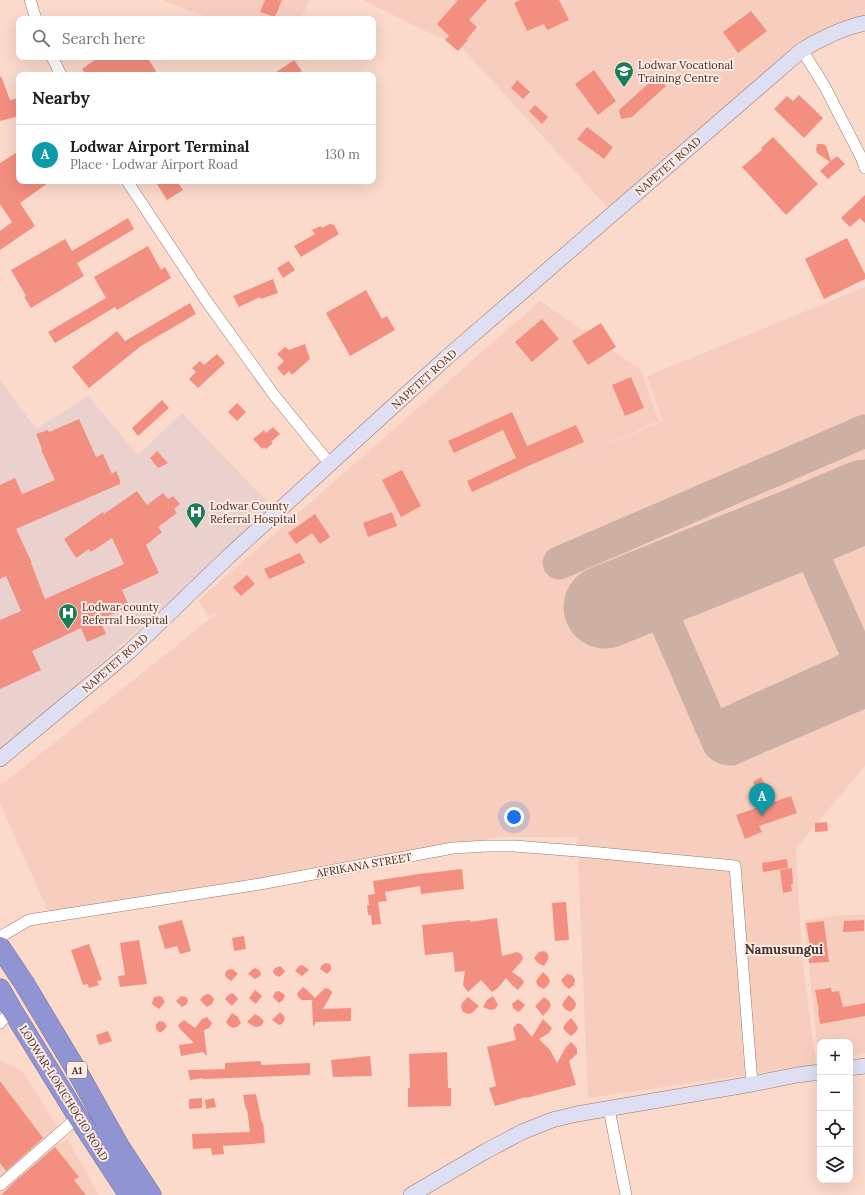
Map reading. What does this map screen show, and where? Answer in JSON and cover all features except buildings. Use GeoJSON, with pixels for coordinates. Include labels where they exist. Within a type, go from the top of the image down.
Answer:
{"type":"FeatureCollection","features":[{"type":"Feature","properties":{"kind":"highway","name":"LODWAR-LOKICHOGIO ROAD"},"geometry":{"type":"LineString","coordinates":[[0,947],[24,983],[78,1073],[119,1146],[151,1195]]}},
{"type":"Feature","properties":{"kind":"highway","name":"LODWAR-LOKICHOGIO ROAD"},"geometry":{"type":"LineString","coordinates":[[0,989],[6,1016],[78,1117],[129,1195]]}},
{"type":"Feature","properties":{"kind":"main road","name":"NAPETET ROAD"},"geometry":{"type":"LineString","coordinates":[[0,759],[129,652],[225,561],[446,358],[802,50],[825,37],[847,28],[865,23]]}},
{"type":"Feature","properties":{"kind":"main road"},"geometry":{"type":"LineString","coordinates":[[853,1068],[865,1066]]}},
{"type":"Feature","properties":{"kind":"main road"},"geometry":{"type":"LineString","coordinates":[[412,1195],[486,1152],[538,1125],[552,1120],[817,1072]]}},
{"type":"Feature","properties":{"kind":"street"},"geometry":{"type":"LineString","coordinates":[[30,0],[35,16]]}},
{"type":"Feature","properties":{"kind":"street"},"geometry":{"type":"LineString","coordinates":[[802,50],[825,87],[862,159],[865,168]]}},
{"type":"Feature","properties":{"kind":"street"},"geometry":{"type":"LineString","coordinates":[[54,60],[60,72]]}},
{"type":"Feature","properties":{"kind":"street"},"geometry":{"type":"LineString","coordinates":[[129,184],[205,299],[274,395],[330,464]]}},
{"type":"Feature","properties":{"kind":"street","name":"AFRIKANA STREET"},"geometry":{"type":"LineString","coordinates":[[0,937],[29,920],[260,884],[453,848],[514,846],[735,866],[752,1084]]}},
{"type":"Feature","properties":{"kind":"street"},"geometry":{"type":"LineString","coordinates":[[609,1109],[626,1195]]}},
{"type":"Feature","properties":{"kind":"street"},"geometry":{"type":"LineString","coordinates":[[0,1185],[78,1117]]}},
{"type":"Feature","properties":{"kind":"shaded area"},"geometry":{"type":"Polygon","coordinates":[[[162,0],[309,0],[302,16],[204,16],[162,0]]]}},
{"type":"Feature","properties":{"kind":"shaded area","name":"Lodwar Vocational Training Centre"},"geometry":{"type":"Polygon","coordinates":[[[363,0],[865,0],[865,17],[848,21],[609,209],[464,50],[363,0]]]}},
{"type":"Feature","properties":{"kind":"shaded area"},"geometry":{"type":"Polygon","coordinates":[[[865,287],[865,766],[796,850],[802,957],[816,1065],[588,1098],[577,837],[504,837],[387,854],[266,877],[49,914],[0,803],[0,786],[220,611],[208,616],[198,601],[540,301],[641,370],[659,421],[586,453],[663,421],[647,376],[865,287]]]}},
{"type":"Feature","properties":{"kind":"shaded area","name":"Lodwar county Referral Hospital"},"geometry":{"type":"Polygon","coordinates":[[[0,380],[36,429],[88,396],[138,455],[182,413],[274,509],[0,752],[0,380]]]}},
{"type":"Feature","properties":{"kind":"shaded area"},"geometry":{"type":"Polygon","coordinates":[[[842,915],[865,915],[865,1053],[853,1055],[853,1039],[817,1039],[817,1042],[804,920],[842,915]]]}},
{"type":"Feature","properties":{"kind":"shaded area"},"geometry":{"type":"Polygon","coordinates":[[[0,1061],[22,1070],[58,1128],[0,1181],[0,1061]]]}},
{"type":"Feature","properties":{"kind":"shaded area"},"geometry":{"type":"Polygon","coordinates":[[[68,1140],[99,1195],[0,1195],[0,1189],[50,1146],[68,1140]]]}},
{"type":"Feature","properties":{"kind":"taxiway"},"geometry":{"type":"LineString","coordinates":[[559,563],[865,431]]}},
{"type":"Feature","properties":{"kind":"taxiway"},"geometry":{"type":"LineString","coordinates":[[801,528],[865,672]]}},
{"type":"Feature","properties":{"kind":"taxiway"},"geometry":{"type":"LineString","coordinates":[[651,588],[719,744],[723,747],[731,749],[865,691]]}},
{"type":"Feature","properties":{"kind":"taxiway"},"geometry":{"type":"LineString","coordinates":[[710,725],[719,727],[722,726],[852,667],[859,657]]}},
{"type":"Feature","properties":{"kind":"runway"},"geometry":{"type":"LineString","coordinates":[[605,607],[865,501]]}},
{"type":"Feature","properties":{"kind":"place","name":"Lodwar Vocational Training Centre"},"geometry":{"type":"Point","coordinates":[624,88]}},
{"type":"Feature","properties":{"kind":"place","name":"Lodwar County Referral Hospital"},"geometry":{"type":"Point","coordinates":[196,529]}},
{"type":"Feature","properties":{"kind":"place","name":"Lodwar county Referral Hospital"},"geometry":{"type":"Point","coordinates":[68,630]}},
{"type":"Feature","properties":{"kind":"place","name":"Lodwar Airport Terminal"},"geometry":{"type":"Point","coordinates":[762,816]}},
{"type":"Feature","properties":{"kind":"district","name":"Namusungui"},"geometry":{"type":"Point","coordinates":[784,949]}}]}
